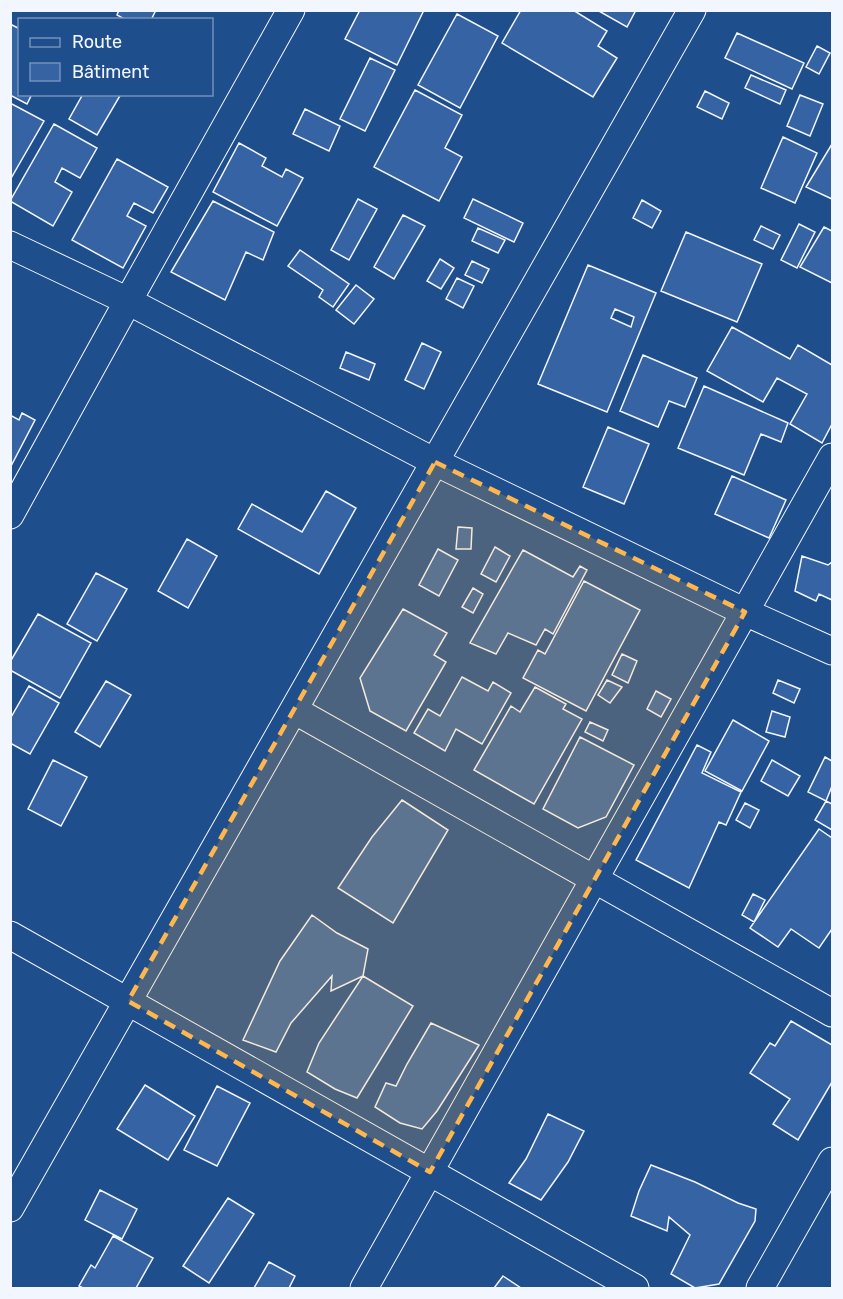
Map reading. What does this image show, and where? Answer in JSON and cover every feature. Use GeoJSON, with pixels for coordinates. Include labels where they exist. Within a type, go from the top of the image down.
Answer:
{"type":"FeatureCollection","features":[{"type":"Feature","properties":{"kind":"street"},"geometry":{"type":"LineString","coordinates":[[10,515],[291,10]]}},
{"type":"Feature","properties":{"kind":"street"},"geometry":{"type":"LineString","coordinates":[[10,1208],[692,10]]}},
{"type":"Feature","properties":{"kind":"street"},"geometry":{"type":"LineString","coordinates":[[10,244],[128,301],[435,462],[745,612],[832,651]]}},
{"type":"Feature","properties":{"kind":"street"},"geometry":{"type":"LineString","coordinates":[[364,1288],[832,457]]}},
{"type":"Feature","properties":{"kind":"street"},"geometry":{"type":"LineString","coordinates":[[294,710],[832,1013]]}},
{"type":"Feature","properties":{"kind":"street"},"geometry":{"type":"LineString","coordinates":[[10,935],[635,1288]]}},
{"type":"Feature","properties":{"kind":"street"},"geometry":{"type":"LineString","coordinates":[[760,1288],[832,1161]]}},
{"type":"Feature","properties":{"kind":"highlighted area"},"geometry":{"type":"Polygon","coordinates":[[[435,462],[745,612],[430,1172],[128,1001],[435,462]]]}},
{"type":"Feature","properties":{"kind":"building"},"geometry":{"type":"Polygon","coordinates":[[[119,10],[156,10],[152,18],[122,18],[117,15],[119,10]]]}},
{"type":"Feature","properties":{"kind":"building"},"geometry":{"type":"Polygon","coordinates":[[[360,10],[424,10],[397,65],[345,39],[360,10]]]}},
{"type":"Feature","properties":{"kind":"building"},"geometry":{"type":"Polygon","coordinates":[[[521,10],[573,10],[607,31],[598,46],[617,58],[593,97],[502,43],[521,10]]]}},
{"type":"Feature","properties":{"kind":"building"},"geometry":{"type":"Polygon","coordinates":[[[597,10],[636,10],[627,27],[597,10]]]}},
{"type":"Feature","properties":{"kind":"building"},"geometry":{"type":"Polygon","coordinates":[[[457,14],[498,36],[460,108],[418,85],[457,14]]]}},
{"type":"Feature","properties":{"kind":"building"},"geometry":{"type":"Polygon","coordinates":[[[10,24],[18,28],[18,96],[31,96],[27,104],[10,95],[10,24]]]}},
{"type":"Feature","properties":{"kind":"building"},"geometry":{"type":"Polygon","coordinates":[[[737,33],[804,63],[792,89],[725,58],[737,33]]]}},
{"type":"Feature","properties":{"kind":"building"},"geometry":{"type":"Polygon","coordinates":[[[817,46],[830,53],[819,74],[806,67],[817,46]]]}},
{"type":"Feature","properties":{"kind":"building"},"geometry":{"type":"Polygon","coordinates":[[[370,58],[395,70],[365,131],[340,119],[370,58]]]}},
{"type":"Feature","properties":{"kind":"building"},"geometry":{"type":"Polygon","coordinates":[[[751,75],[786,90],[780,104],[745,88],[751,75]]]}},
{"type":"Feature","properties":{"kind":"building"},"geometry":{"type":"Polygon","coordinates":[[[415,90],[462,115],[445,148],[462,157],[439,201],[374,167],[415,90]]]}},
{"type":"Feature","properties":{"kind":"building"},"geometry":{"type":"Polygon","coordinates":[[[705,91],[729,103],[722,119],[697,107],[705,91]]]}},
{"type":"Feature","properties":{"kind":"building"},"geometry":{"type":"Polygon","coordinates":[[[800,95],[823,104],[810,136],[787,126],[800,95]]]}},
{"type":"Feature","properties":{"kind":"building"},"geometry":{"type":"Polygon","coordinates":[[[82,96],[120,96],[97,135],[69,119],[82,96]]]}},
{"type":"Feature","properties":{"kind":"building"},"geometry":{"type":"Polygon","coordinates":[[[10,103],[44,121],[10,180],[10,103]]]}},
{"type":"Feature","properties":{"kind":"building"},"geometry":{"type":"Polygon","coordinates":[[[305,109],[340,126],[329,151],[293,134],[305,109]]]}},
{"type":"Feature","properties":{"kind":"building"},"geometry":{"type":"Polygon","coordinates":[[[54,124],[97,148],[80,178],[62,168],[55,182],[72,192],[53,226],[10,201],[54,124]]]}},
{"type":"Feature","properties":{"kind":"building"},"geometry":{"type":"Polygon","coordinates":[[[783,137],[817,153],[795,203],[761,188],[783,137]]]}},
{"type":"Feature","properties":{"kind":"building"},"geometry":{"type":"Polygon","coordinates":[[[239,143],[266,158],[262,166],[282,177],[286,169],[303,178],[277,226],[213,192],[239,143]]]}},
{"type":"Feature","properties":{"kind":"building"},"geometry":{"type":"Polygon","coordinates":[[[832,144],[832,199],[806,187],[832,144]]]}},
{"type":"Feature","properties":{"kind":"building"},"geometry":{"type":"Polygon","coordinates":[[[117,159],[168,187],[153,213],[134,203],[127,216],[146,226],[123,268],[72,240],[117,159]]]}},
{"type":"Feature","properties":{"kind":"building"},"geometry":{"type":"Polygon","coordinates":[[[358,199],[377,209],[349,260],[331,250],[358,199]]]}},
{"type":"Feature","properties":{"kind":"building"},"geometry":{"type":"Polygon","coordinates":[[[473,199],[523,223],[514,242],[464,218],[473,199]]]}},
{"type":"Feature","properties":{"kind":"building"},"geometry":{"type":"Polygon","coordinates":[[[642,200],[661,211],[652,228],[633,218],[642,200]]]}},
{"type":"Feature","properties":{"kind":"building"},"geometry":{"type":"Polygon","coordinates":[[[213,201],[274,232],[263,260],[246,252],[225,300],[171,272],[213,201]]]}},
{"type":"Feature","properties":{"kind":"building"},"geometry":{"type":"Polygon","coordinates":[[[403,215],[425,226],[394,279],[374,267],[403,215]]]}},
{"type":"Feature","properties":{"kind":"building"},"geometry":{"type":"Polygon","coordinates":[[[799,224],[815,232],[797,268],[781,260],[799,224]]]}},
{"type":"Feature","properties":{"kind":"building"},"geometry":{"type":"Polygon","coordinates":[[[761,226],[780,235],[773,249],[754,240],[761,226]]]}},
{"type":"Feature","properties":{"kind":"building"},"geometry":{"type":"Polygon","coordinates":[[[824,227],[832,231],[832,283],[800,267],[824,227]]]}},
{"type":"Feature","properties":{"kind":"building"},"geometry":{"type":"Polygon","coordinates":[[[478,228],[505,240],[498,253],[472,241],[478,228]]]}},
{"type":"Feature","properties":{"kind":"building"},"geometry":{"type":"Polygon","coordinates":[[[686,232],[762,264],[737,322],[661,291],[686,232]]]}},
{"type":"Feature","properties":{"kind":"building"},"geometry":{"type":"Polygon","coordinates":[[[300,250],[349,284],[333,307],[319,297],[323,290],[288,266],[300,250]]]}},
{"type":"Feature","properties":{"kind":"building"},"geometry":{"type":"Polygon","coordinates":[[[440,259],[454,268],[441,289],[427,281],[440,259]]]}},
{"type":"Feature","properties":{"kind":"building"},"geometry":{"type":"Polygon","coordinates":[[[472,261],[489,269],[482,283],[465,275],[472,261]]]}},
{"type":"Feature","properties":{"kind":"building"},"geometry":{"type":"Polygon","coordinates":[[[588,265],[656,293],[607,412],[538,384],[588,265]],[[615,309],[611,318],[631,327],[634,317],[615,309]]]}},
{"type":"Feature","properties":{"kind":"building"},"geometry":{"type":"Polygon","coordinates":[[[457,278],[474,286],[463,308],[446,299],[457,278]]]}},
{"type":"Feature","properties":{"kind":"building"},"geometry":{"type":"Polygon","coordinates":[[[356,285],[374,299],[354,324],[336,310],[356,285]]]}},
{"type":"Feature","properties":{"kind":"building"},"geometry":{"type":"Polygon","coordinates":[[[732,327],[790,359],[798,345],[832,365],[832,424],[822,443],[790,424],[807,394],[777,378],[763,402],[707,371],[732,327]]]}},
{"type":"Feature","properties":{"kind":"building"},"geometry":{"type":"Polygon","coordinates":[[[422,343],[441,352],[424,389],[405,380],[422,343]]]}},
{"type":"Feature","properties":{"kind":"building"},"geometry":{"type":"Polygon","coordinates":[[[346,352],[375,364],[369,380],[340,368],[346,352]]]}},
{"type":"Feature","properties":{"kind":"building"},"geometry":{"type":"Polygon","coordinates":[[[643,355],[697,378],[685,407],[669,401],[658,427],[620,411],[643,355]]]}},
{"type":"Feature","properties":{"kind":"building"},"geometry":{"type":"Polygon","coordinates":[[[704,386],[788,423],[781,442],[761,434],[744,475],[678,448],[704,386]]]}},
{"type":"Feature","properties":{"kind":"building"},"geometry":{"type":"Polygon","coordinates":[[[22,413],[35,420],[10,468],[10,415],[19,420],[22,413]]]}},
{"type":"Feature","properties":{"kind":"building"},"geometry":{"type":"Polygon","coordinates":[[[608,427],[649,444],[624,504],[583,487],[608,427]]]}},
{"type":"Feature","properties":{"kind":"building"},"geometry":{"type":"Polygon","coordinates":[[[732,476],[786,500],[769,538],[715,514],[732,476]]]}},
{"type":"Feature","properties":{"kind":"building"},"geometry":{"type":"Polygon","coordinates":[[[326,491],[356,508],[319,574],[238,529],[252,504],[302,532],[326,491]]]}},
{"type":"Feature","properties":{"kind":"building"},"geometry":{"type":"Polygon","coordinates":[[[458,527],[472,528],[471,549],[456,549],[458,527]]]}},
{"type":"Feature","properties":{"kind":"building"},"geometry":{"type":"Polygon","coordinates":[[[187,539],[217,556],[188,608],[158,591],[187,539]]]}},
{"type":"Feature","properties":{"kind":"building"},"geometry":{"type":"Polygon","coordinates":[[[495,547],[510,556],[496,582],[481,574],[495,547]]]}},
{"type":"Feature","properties":{"kind":"building"},"geometry":{"type":"Polygon","coordinates":[[[438,549],[458,560],[439,596],[419,585],[438,549]]]}},
{"type":"Feature","properties":{"kind":"building"},"geometry":{"type":"Polygon","coordinates":[[[523,550],[573,577],[580,566],[587,570],[553,634],[545,629],[536,645],[508,633],[496,654],[470,643],[523,550]]]}},
{"type":"Feature","properties":{"kind":"building"},"geometry":{"type":"Polygon","coordinates":[[[802,556],[828,565],[832,562],[832,600],[819,594],[816,601],[795,591],[802,556]]]}},
{"type":"Feature","properties":{"kind":"building"},"geometry":{"type":"Polygon","coordinates":[[[96,573],[127,589],[97,641],[67,624],[96,573]]]}},
{"type":"Feature","properties":{"kind":"building"},"geometry":{"type":"Polygon","coordinates":[[[584,581],[640,610],[586,711],[523,678],[538,650],[545,654],[584,581]]]}},
{"type":"Feature","properties":{"kind":"building"},"geometry":{"type":"Polygon","coordinates":[[[473,588],[483,594],[473,613],[462,607],[473,588]]]}},
{"type":"Feature","properties":{"kind":"building"},"geometry":{"type":"Polygon","coordinates":[[[403,609],[447,633],[434,655],[446,662],[406,731],[370,711],[360,678],[403,609]]]}},
{"type":"Feature","properties":{"kind":"building"},"geometry":{"type":"Polygon","coordinates":[[[38,614],[91,643],[60,698],[10,670],[10,662],[38,614]]]}},
{"type":"Feature","properties":{"kind":"building"},"geometry":{"type":"Polygon","coordinates":[[[622,654],[637,661],[628,683],[612,675],[622,654]]]}},
{"type":"Feature","properties":{"kind":"building"},"geometry":{"type":"Polygon","coordinates":[[[462,677],[488,691],[493,682],[511,693],[482,744],[456,729],[445,751],[414,733],[428,709],[440,716],[462,677]]]}},
{"type":"Feature","properties":{"kind":"building"},"geometry":{"type":"Polygon","coordinates":[[[607,680],[622,687],[610,703],[598,695],[607,680]]]}},
{"type":"Feature","properties":{"kind":"building"},"geometry":{"type":"Polygon","coordinates":[[[778,680],[800,689],[794,703],[773,693],[778,680]]]}},
{"type":"Feature","properties":{"kind":"building"},"geometry":{"type":"Polygon","coordinates":[[[106,681],[131,695],[100,747],[75,732],[106,681]]]}},
{"type":"Feature","properties":{"kind":"building"},"geometry":{"type":"Polygon","coordinates":[[[29,686],[59,703],[30,754],[10,743],[10,719],[29,686]]]}},
{"type":"Feature","properties":{"kind":"building"},"geometry":{"type":"Polygon","coordinates":[[[535,687],[566,704],[563,709],[582,719],[534,804],[474,770],[511,706],[520,712],[535,687]]]}},
{"type":"Feature","properties":{"kind":"building"},"geometry":{"type":"Polygon","coordinates":[[[656,691],[671,699],[661,717],[647,709],[656,691]]]}},
{"type":"Feature","properties":{"kind":"building"},"geometry":{"type":"Polygon","coordinates":[[[772,711],[790,717],[785,737],[766,732],[772,711]]]}},
{"type":"Feature","properties":{"kind":"building"},"geometry":{"type":"Polygon","coordinates":[[[733,720],[769,741],[742,791],[705,771],[733,720]]]}},
{"type":"Feature","properties":{"kind":"building"},"geometry":{"type":"Polygon","coordinates":[[[590,722],[608,730],[603,741],[585,732],[590,722]]]}},
{"type":"Feature","properties":{"kind":"building"},"geometry":{"type":"Polygon","coordinates":[[[580,737],[634,765],[606,817],[578,828],[543,809],[580,737]]]}},
{"type":"Feature","properties":{"kind":"building"},"geometry":{"type":"Polygon","coordinates":[[[697,745],[711,752],[702,773],[741,792],[726,825],[719,822],[689,888],[636,860],[697,745]]]}},
{"type":"Feature","properties":{"kind":"building"},"geometry":{"type":"Polygon","coordinates":[[[825,757],[832,761],[832,786],[826,801],[808,792],[825,757]]]}},
{"type":"Feature","properties":{"kind":"building"},"geometry":{"type":"Polygon","coordinates":[[[53,760],[87,777],[61,826],[28,809],[53,760]]]}},
{"type":"Feature","properties":{"kind":"building"},"geometry":{"type":"Polygon","coordinates":[[[772,760],[800,776],[788,796],[761,781],[772,760]]]}},
{"type":"Feature","properties":{"kind":"building"},"geometry":{"type":"Polygon","coordinates":[[[402,800],[448,830],[393,923],[338,888],[372,837],[402,800]]]}},
{"type":"Feature","properties":{"kind":"building"},"geometry":{"type":"Polygon","coordinates":[[[826,801],[832,804],[832,830],[815,820],[826,801]]]}},
{"type":"Feature","properties":{"kind":"building"},"geometry":{"type":"Polygon","coordinates":[[[745,803],[759,810],[750,828],[736,820],[745,803]]]}},
{"type":"Feature","properties":{"kind":"building"},"geometry":{"type":"Polygon","coordinates":[[[819,829],[832,838],[832,929],[819,948],[791,929],[778,947],[750,928],[819,829]]]}},
{"type":"Feature","properties":{"kind":"building"},"geometry":{"type":"Polygon","coordinates":[[[753,894],[765,900],[754,922],[742,915],[753,894]]]}},
{"type":"Feature","properties":{"kind":"building"},"geometry":{"type":"Polygon","coordinates":[[[312,915],[337,933],[368,949],[363,976],[331,991],[332,976],[291,1023],[276,1052],[243,1040],[280,961],[312,915]]]}},
{"type":"Feature","properties":{"kind":"building"},"geometry":{"type":"Polygon","coordinates":[[[363,976],[413,1006],[357,1098],[335,1089],[307,1072],[319,1043],[363,976]]]}},
{"type":"Feature","properties":{"kind":"building"},"geometry":{"type":"Polygon","coordinates":[[[791,1021],[832,1045],[832,1082],[798,1140],[773,1124],[790,1099],[750,1073],[770,1043],[775,1046],[791,1021]]]}},
{"type":"Feature","properties":{"kind":"building"},"geometry":{"type":"Polygon","coordinates":[[[431,1023],[479,1045],[437,1111],[422,1129],[400,1123],[375,1107],[386,1083],[396,1086],[431,1023]]]}},
{"type":"Feature","properties":{"kind":"building"},"geometry":{"type":"Polygon","coordinates":[[[145,1085],[195,1116],[168,1160],[117,1129],[145,1085]]]}},
{"type":"Feature","properties":{"kind":"building"},"geometry":{"type":"Polygon","coordinates":[[[217,1086],[250,1103],[217,1166],[184,1150],[217,1086]]]}},
{"type":"Feature","properties":{"kind":"building"},"geometry":{"type":"Polygon","coordinates":[[[548,1114],[584,1131],[568,1162],[541,1200],[509,1183],[526,1159],[548,1114]]]}},
{"type":"Feature","properties":{"kind":"building"},"geometry":{"type":"Polygon","coordinates":[[[651,1165],[756,1209],[755,1221],[719,1284],[695,1288],[671,1274],[690,1235],[669,1217],[667,1231],[631,1216],[651,1165]]]}},
{"type":"Feature","properties":{"kind":"building"},"geometry":{"type":"Polygon","coordinates":[[[100,1190],[137,1209],[122,1239],[85,1220],[100,1190]]]}},
{"type":"Feature","properties":{"kind":"building"},"geometry":{"type":"Polygon","coordinates":[[[228,1198],[254,1214],[209,1283],[183,1266],[228,1198]]]}},
{"type":"Feature","properties":{"kind":"building"},"geometry":{"type":"Polygon","coordinates":[[[113,1236],[153,1258],[136,1288],[83,1288],[79,1286],[91,1265],[95,1268],[113,1236]]]}},
{"type":"Feature","properties":{"kind":"building"},"geometry":{"type":"Polygon","coordinates":[[[269,1262],[295,1276],[289,1288],[254,1288],[269,1262]]]}},
{"type":"Feature","properties":{"kind":"building"},"geometry":{"type":"Polygon","coordinates":[[[503,1276],[521,1288],[494,1288],[503,1276]]]}}]}
